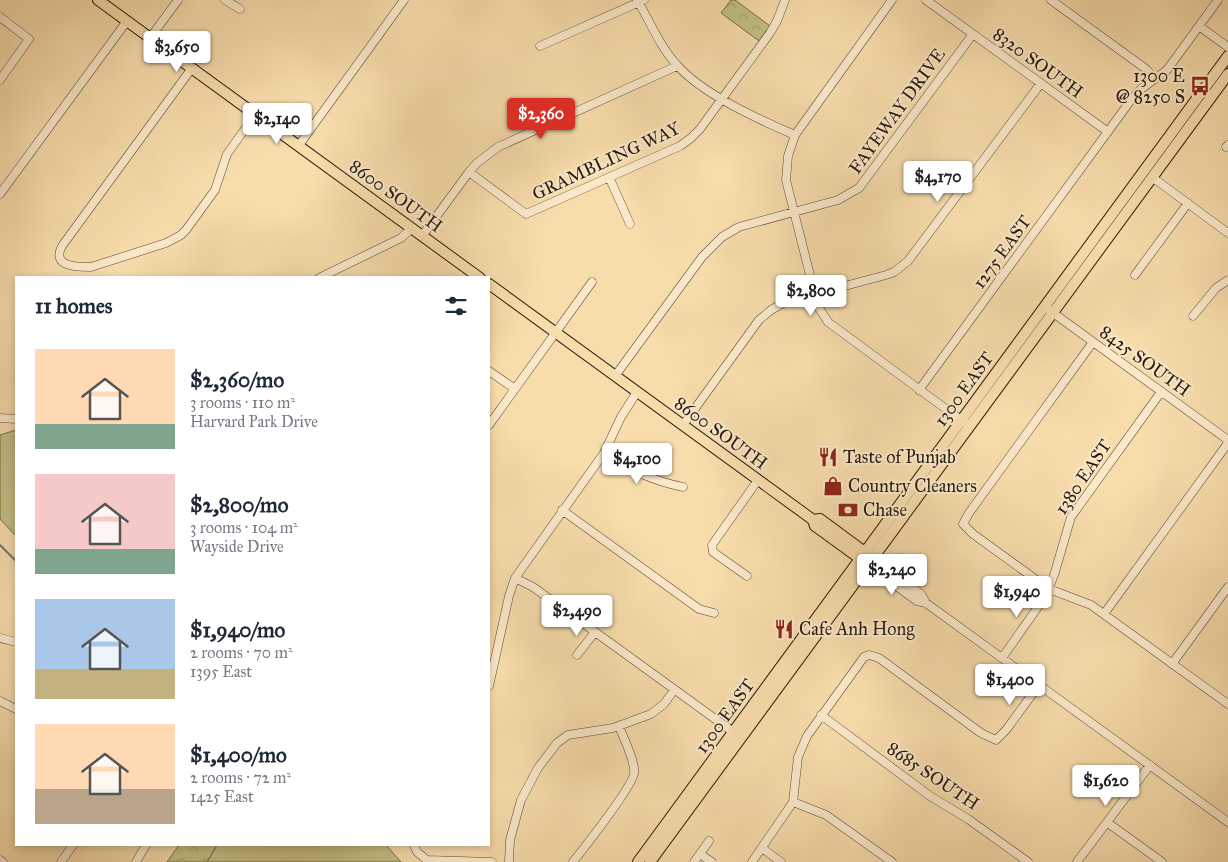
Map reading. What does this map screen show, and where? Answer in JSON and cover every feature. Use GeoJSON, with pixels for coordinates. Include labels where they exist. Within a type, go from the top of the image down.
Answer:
{"type":"FeatureCollection","features":[{"type":"Feature","properties":{"kind":"main road","name":"8600 SOUTH"},"geometry":{"type":"LineString","coordinates":[[98,0],[477,276]]}},
{"type":"Feature","properties":{"kind":"main road","name":"1300 EAST"},"geometry":{"type":"LineString","coordinates":[[638,862],[737,735],[867,559],[1048,310],[1228,56]]}},
{"type":"Feature","properties":{"kind":"main road","name":"1300 EAST"},"geometry":{"type":"LineString","coordinates":[[1048,310],[1152,177],[1228,74]]}},
{"type":"Feature","properties":{"kind":"main road","name":"8600 SOUTH"},"geometry":{"type":"LineString","coordinates":[[490,285],[813,520],[820,520],[867,559]]}},
{"type":"Feature","properties":{"kind":"main road","name":"1300 EAST"},"geometry":{"type":"LineString","coordinates":[[650,862],[737,735]]}},
{"type":"Feature","properties":{"kind":"street"},"geometry":{"type":"LineString","coordinates":[[150,38],[178,0]]}},
{"type":"Feature","properties":{"kind":"street"},"geometry":{"type":"LineString","coordinates":[[225,0],[240,9]]}},
{"type":"Feature","properties":{"kind":"street"},"geometry":{"type":"LineString","coordinates":[[299,145],[404,0]]}},
{"type":"Feature","properties":{"kind":"street","name":"GRAMBLING WAY"},"geometry":{"type":"LineString","coordinates":[[469,172],[526,214],[685,142],[700,129],[770,33],[785,0]]}},
{"type":"Feature","properties":{"kind":"street"},"geometry":{"type":"LineString","coordinates":[[892,0],[795,134],[789,150],[786,180],[819,308],[828,322],[966,423]]}},
{"type":"Feature","properties":{"kind":"street","name":"8320 SOUTH"},"geometry":{"type":"LineString","coordinates":[[926,0],[1108,132]]}},
{"type":"Feature","properties":{"kind":"street"},"geometry":{"type":"LineString","coordinates":[[1052,0],[1146,69],[1155,79]]}},
{"type":"Feature","properties":{"kind":"street","name":"1275 EAST"},"geometry":{"type":"LineString","coordinates":[[919,390],[1136,94],[1167,70],[1218,0]]}},
{"type":"Feature","properties":{"kind":"street"},"geometry":{"type":"LineString","coordinates":[[540,46],[640,1],[677,66],[722,99],[795,134]]}},
{"type":"Feature","properties":{"kind":"street"},"geometry":{"type":"LineString","coordinates":[[0,17],[29,39],[0,80]]}},
{"type":"Feature","properties":{"kind":"street"},"geometry":{"type":"LineString","coordinates":[[0,194],[126,21]]}},
{"type":"Feature","properties":{"kind":"street"},"geometry":{"type":"LineString","coordinates":[[1199,26],[1228,47]]}},
{"type":"Feature","properties":{"kind":"street","name":"FAYEWAY DRIVE"},"geometry":{"type":"LineString","coordinates":[[615,376],[702,257],[715,243],[739,227],[838,200],[859,188],[973,34]]}},
{"type":"Feature","properties":{"kind":"street"},"geometry":{"type":"LineString","coordinates":[[422,236],[469,172],[477,163],[498,147],[677,66]]}},
{"type":"Feature","properties":{"kind":"street"},"geometry":{"type":"LineString","coordinates":[[192,68],[62,246],[58,254],[65,264],[91,267],[166,243],[180,235],[191,224],[211,196],[218,183],[227,154],[255,115]]}},
{"type":"Feature","properties":{"kind":"street"},"geometry":{"type":"LineString","coordinates":[[683,425],[760,320],[771,310],[785,302],[886,275],[908,261],[1040,83]]}},
{"type":"Feature","properties":{"kind":"street"},"geometry":{"type":"LineString","coordinates":[[609,177],[630,224]]}},
{"type":"Feature","properties":{"kind":"street"},"geometry":{"type":"LineString","coordinates":[[1152,177],[1228,233]]}},
{"type":"Feature","properties":{"kind":"street"},"geometry":{"type":"LineString","coordinates":[[1135,275],[1188,203]]}},
{"type":"Feature","properties":{"kind":"street"},"geometry":{"type":"LineString","coordinates":[[323,276],[401,238],[412,228]]}},
{"type":"Feature","properties":{"kind":"street"},"geometry":{"type":"LineString","coordinates":[[1193,316],[1216,288],[1228,280]]}},
{"type":"Feature","properties":{"kind":"street"},"geometry":{"type":"LineString","coordinates":[[490,424],[592,282]]}},
{"type":"Feature","properties":{"kind":"street","name":"8425 SOUTH"},"geometry":{"type":"LineString","coordinates":[[1048,310],[1228,442]]}},
{"type":"Feature","properties":{"kind":"street"},"geometry":{"type":"LineString","coordinates":[[1094,342],[969,513],[963,524],[973,534],[1049,589],[1084,601],[1228,704]]}},
{"type":"Feature","properties":{"kind":"street"},"geometry":{"type":"LineString","coordinates":[[490,372],[514,389]]}},
{"type":"Feature","properties":{"kind":"street"},"geometry":{"type":"LineString","coordinates":[[490,681],[508,596],[515,578],[604,453],[621,417],[637,392]]}},
{"type":"Feature","properties":{"kind":"street","name":"1380 EAST"},"geometry":{"type":"LineString","coordinates":[[1002,658],[1043,601],[1049,589],[1071,517],[1161,392]]}},
{"type":"Feature","properties":{"kind":"street"},"geometry":{"type":"LineString","coordinates":[[0,418],[15,419]]}},
{"type":"Feature","properties":{"kind":"street"},"geometry":{"type":"LineString","coordinates":[[1104,614],[1228,442]]}},
{"type":"Feature","properties":{"kind":"street"},"geometry":{"type":"LineString","coordinates":[[604,453],[642,475],[656,481],[683,487]]}},
{"type":"Feature","properties":{"kind":"street"},"geometry":{"type":"LineString","coordinates":[[747,576],[713,552],[712,545],[758,480]]}},
{"type":"Feature","properties":{"kind":"street"},"geometry":{"type":"LineString","coordinates":[[562,510],[699,609],[714,613]]}},
{"type":"Feature","properties":{"kind":"street","name":"8600 SOUTH"},"geometry":{"type":"LineString","coordinates":[[867,559],[921,594],[926,603],[1228,822]]}},
{"type":"Feature","properties":{"kind":"street"},"geometry":{"type":"LineString","coordinates":[[515,578],[533,587],[737,735]]}},
{"type":"Feature","properties":{"kind":"street"},"geometry":{"type":"LineString","coordinates":[[1172,664],[1228,587]]}},
{"type":"Feature","properties":{"kind":"street"},"geometry":{"type":"LineString","coordinates":[[577,655],[594,632]]}},
{"type":"Feature","properties":{"kind":"street"},"geometry":{"type":"LineString","coordinates":[[0,638],[15,642]]}},
{"type":"Feature","properties":{"kind":"street"},"geometry":{"type":"LineString","coordinates":[[752,862],[794,802],[798,757],[807,736],[820,715],[860,661],[869,655],[879,658],[981,733],[996,740],[1006,730],[1039,685]]}},
{"type":"Feature","properties":{"kind":"street"},"geometry":{"type":"LineString","coordinates":[[509,862],[510,840],[515,819],[529,783],[557,742],[568,735],[607,730],[656,711],[664,704],[674,690]]}},
{"type":"Feature","properties":{"kind":"street"},"geometry":{"type":"LineString","coordinates":[[0,701],[15,708]]}},
{"type":"Feature","properties":{"kind":"street","name":"8685 SOUTH"},"geometry":{"type":"LineString","coordinates":[[820,715],[930,796],[968,819],[1028,862]]}},
{"type":"Feature","properties":{"kind":"street"},"geometry":{"type":"LineString","coordinates":[[573,862],[626,790],[634,773],[633,764],[619,726]]}},
{"type":"Feature","properties":{"kind":"street"},"geometry":{"type":"LineString","coordinates":[[1077,862],[1150,765]]}},
{"type":"Feature","properties":{"kind":"street"},"geometry":{"type":"LineString","coordinates":[[794,802],[826,815],[892,862]]}},
{"type":"Feature","properties":{"kind":"street"},"geometry":{"type":"LineString","coordinates":[[1108,823],[1162,862]]}},
{"type":"Feature","properties":{"kind":"street"},"geometry":{"type":"LineString","coordinates":[[694,862],[709,841]]}},
{"type":"Feature","properties":{"kind":"street"},"geometry":{"type":"LineString","coordinates":[[61,862],[72,846]]}},
{"type":"Feature","properties":{"kind":"street"},"geometry":{"type":"LineString","coordinates":[[136,862],[145,846]]}},
{"type":"Feature","properties":{"kind":"street"},"geometry":{"type":"LineString","coordinates":[[415,846],[421,856],[433,861],[492,862]]}},
{"type":"Feature","properties":{"kind":"street"},"geometry":{"type":"LineString","coordinates":[[762,848],[781,862]]}},
{"type":"Feature","properties":{"kind":"street"},"geometry":{"type":"LineString","coordinates":[[700,854],[712,862]]}},
{"type":"Feature","properties":{"kind":"green space"},"geometry":{"type":"Polygon","coordinates":[[[731,0],[735,0],[770,26],[759,41],[721,13],[731,0]]]}},
{"type":"Feature","properties":{"kind":"green space"},"geometry":{"type":"Polygon","coordinates":[[[15,430],[15,535],[0,519],[0,435],[15,430]]]}},
{"type":"Feature","properties":{"kind":"green space"},"geometry":{"type":"Polygon","coordinates":[[[178,846],[216,846],[207,862],[167,862],[178,846]]]}},
{"type":"Feature","properties":{"kind":"green space"},"geometry":{"type":"Polygon","coordinates":[[[216,846],[387,846],[401,862],[207,862],[216,846]]]}},
{"type":"Feature","properties":{"kind":"waterway"},"geometry":{"type":"LineString","coordinates":[[0,545],[15,560]]}},
{"type":"Feature","properties":{"kind":"place","name":"1300 E @ 8250 S"},"geometry":{"type":"Point","coordinates":[1200,86]}},
{"type":"Feature","properties":{"kind":"place","name":"Taste of Punjab"},"geometry":{"type":"Point","coordinates":[828,457]}},
{"type":"Feature","properties":{"kind":"place","name":"Country Cleaners"},"geometry":{"type":"Point","coordinates":[833,486]}},
{"type":"Feature","properties":{"kind":"place","name":"Chase"},"geometry":{"type":"Point","coordinates":[848,510]}},
{"type":"Feature","properties":{"kind":"place","name":"Cafe Anh Hong"},"geometry":{"type":"Point","coordinates":[784,629]}}]}
